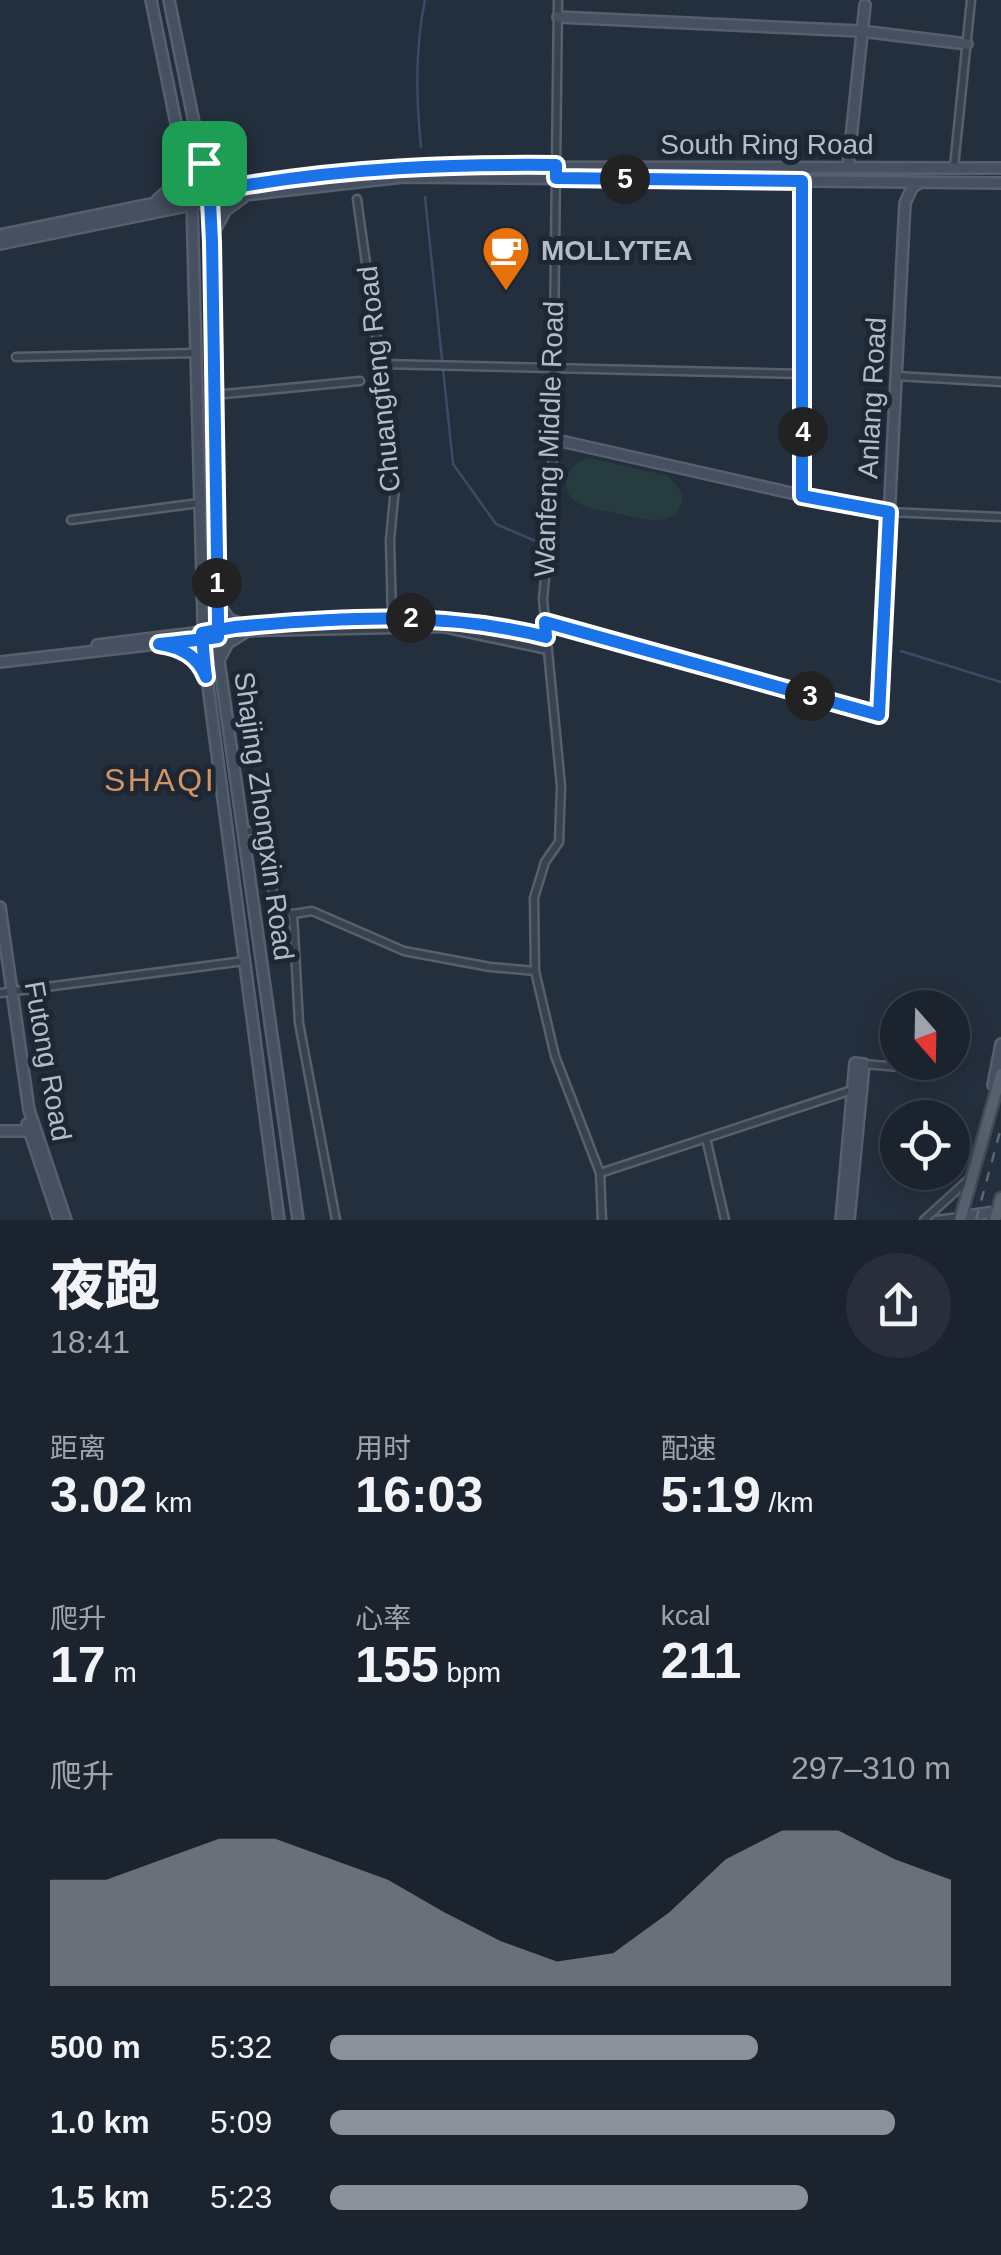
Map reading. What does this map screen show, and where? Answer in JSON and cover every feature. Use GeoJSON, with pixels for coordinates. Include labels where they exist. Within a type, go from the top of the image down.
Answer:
{"type":"FeatureCollection","features":[{"type":"Feature","properties":{"kind":"main road"},"geometry":{"type":"LineString","coordinates":[[961,1218],[1001,1074]]}},
{"type":"Feature","properties":{"kind":"main road"},"geometry":{"type":"LineString","coordinates":[[998,1214],[1001,1198]]}},
{"type":"Feature","properties":{"kind":"street","name":"Shajing Zhongxin Road"},"geometry":{"type":"LineString","coordinates":[[150,0],[192,200],[202,636],[277,1204],[276,1220]]}},
{"type":"Feature","properties":{"kind":"street","name":"Shajing Zhongxin Road"},"geometry":{"type":"LineString","coordinates":[[169,0],[210,196],[219,661],[300,1220]]}},
{"type":"Feature","properties":{"kind":"street","name":"Wanfeng Middle Road"},"geometry":{"type":"LineString","coordinates":[[558,0],[552,506],[543,591],[561,786],[559,842],[545,862],[534,898],[536,971],[555,1056],[600,1173],[602,1220]]}},
{"type":"Feature","properties":{"kind":"street"},"geometry":{"type":"LineString","coordinates":[[954,167],[971,0]]}},
{"type":"Feature","properties":{"kind":"street"},"geometry":{"type":"LineString","coordinates":[[848,167],[865,5]]}},
{"type":"Feature","properties":{"kind":"street"},"geometry":{"type":"LineString","coordinates":[[558,17],[861,31],[966,44]]}},
{"type":"Feature","properties":{"kind":"street"},"geometry":{"type":"LineString","coordinates":[[148,204],[175,184],[183,153]]}},
{"type":"Feature","properties":{"kind":"street"},"geometry":{"type":"LineString","coordinates":[[202,160],[218,176],[242,186]]}},
{"type":"Feature","properties":{"kind":"street","name":"South Ring Road"},"geometry":{"type":"LineString","coordinates":[[210,196],[251,194],[278,185],[406,166],[1001,168]]}},
{"type":"Feature","properties":{"kind":"street","name":"South Ring Road"},"geometry":{"type":"LineString","coordinates":[[0,235],[148,204],[192,200],[242,186],[404,178],[1001,183]]}},
{"type":"Feature","properties":{"kind":"street"},"geometry":{"type":"LineString","coordinates":[[802,181],[802,496]]}},
{"type":"Feature","properties":{"kind":"street"},"geometry":{"type":"LineString","coordinates":[[892,182],[905,203]]}},
{"type":"Feature","properties":{"kind":"street"},"geometry":{"type":"LineString","coordinates":[[905,203],[912,188],[920,182]]}},
{"type":"Feature","properties":{"kind":"street"},"geometry":{"type":"LineString","coordinates":[[212,242],[223,214],[251,194]]}},
{"type":"Feature","properties":{"kind":"street","name":"Chuangfeng Road"},"geometry":{"type":"LineString","coordinates":[[357,199],[396,477],[390,540],[392,618]]}},
{"type":"Feature","properties":{"kind":"street","name":"South Ring Road"},"geometry":{"type":"LineString","coordinates":[[0,244],[168,210],[192,200]]}},
{"type":"Feature","properties":{"kind":"street","name":"Anlang Road"},"geometry":{"type":"LineString","coordinates":[[879,715],[905,203]]}},
{"type":"Feature","properties":{"kind":"street"},"geometry":{"type":"LineString","coordinates":[[168,210],[182,216],[193,234]]}},
{"type":"Feature","properties":{"kind":"street"},"geometry":{"type":"LineString","coordinates":[[16,357],[196,353]]}},
{"type":"Feature","properties":{"kind":"street"},"geometry":{"type":"LineString","coordinates":[[382,364],[804,374]]}},
{"type":"Feature","properties":{"kind":"street"},"geometry":{"type":"LineString","coordinates":[[895,376],[1001,382]]}},
{"type":"Feature","properties":{"kind":"street"},"geometry":{"type":"LineString","coordinates":[[214,395],[360,381]]}},
{"type":"Feature","properties":{"kind":"street"},"geometry":{"type":"LineString","coordinates":[[552,439],[889,512],[1001,517]]}},
{"type":"Feature","properties":{"kind":"street"},"geometry":{"type":"LineString","coordinates":[[71,520],[199,503]]}},
{"type":"Feature","properties":{"kind":"street"},"geometry":{"type":"LineString","coordinates":[[218,600],[227,617],[245,629],[443,628],[548,650]]}},
{"type":"Feature","properties":{"kind":"street"},"geometry":{"type":"LineString","coordinates":[[174,636],[192,625],[201,606]]}},
{"type":"Feature","properties":{"kind":"street"},"geometry":{"type":"LineString","coordinates":[[0,659],[159,644],[245,629],[392,618],[479,622],[546,637]]}},
{"type":"Feature","properties":{"kind":"street"},"geometry":{"type":"LineString","coordinates":[[545,622],[879,715]]}},
{"type":"Feature","properties":{"kind":"street"},"geometry":{"type":"LineString","coordinates":[[219,661],[228,643],[245,629]]}},
{"type":"Feature","properties":{"kind":"street"},"geometry":{"type":"LineString","coordinates":[[0,659],[174,636],[202,636]]}},
{"type":"Feature","properties":{"kind":"street"},"geometry":{"type":"LineString","coordinates":[[159,644],[190,654],[206,677]]}},
{"type":"Feature","properties":{"kind":"street"},"geometry":{"type":"LineString","coordinates":[[243,832],[265,829],[275,910],[293,914],[312,911],[404,951],[536,971]]}},
{"type":"Feature","properties":{"kind":"street","name":"Futong Road"},"geometry":{"type":"LineString","coordinates":[[0,907],[6,993],[29,1110],[62,1220]]}},
{"type":"Feature","properties":{"kind":"street"},"geometry":{"type":"LineString","coordinates":[[293,914],[299,1023],[336,1220]]}},
{"type":"Feature","properties":{"kind":"street","name":"Futong Road"},"geometry":{"type":"LineString","coordinates":[[0,948],[28,1131],[62,1220]]}},
{"type":"Feature","properties":{"kind":"street"},"geometry":{"type":"LineString","coordinates":[[6,993],[244,961]]}},
{"type":"Feature","properties":{"kind":"street"},"geometry":{"type":"LineString","coordinates":[[985,1130],[1001,1044]]}},
{"type":"Feature","properties":{"kind":"street"},"geometry":{"type":"LineString","coordinates":[[860,1064],[880,1066]]}},
{"type":"Feature","properties":{"kind":"street"},"geometry":{"type":"LineString","coordinates":[[840,1220],[853,1090],[860,1064]]}},
{"type":"Feature","properties":{"kind":"street"},"geometry":{"type":"LineString","coordinates":[[849,1220],[860,1064]]}},
{"type":"Feature","properties":{"kind":"street"},"geometry":{"type":"LineString","coordinates":[[600,1173],[853,1090]]}},
{"type":"Feature","properties":{"kind":"street"},"geometry":{"type":"LineString","coordinates":[[0,1132],[28,1131]]}},
{"type":"Feature","properties":{"kind":"street"},"geometry":{"type":"LineString","coordinates":[[706,1138],[725,1220]]}},
{"type":"Feature","properties":{"kind":"street"},"geometry":{"type":"LineString","coordinates":[[924,1220],[973,1176]]}},
{"type":"Feature","properties":{"kind":"street"},"geometry":{"type":"LineString","coordinates":[[936,1220],[998,1214]]}},
{"type":"Feature","properties":{"kind":"street"},"geometry":{"type":"LineString","coordinates":[[961,1218],[974,1220]]}},
{"type":"Feature","properties":{"kind":"green space"},"geometry":{"type":"Polygon","coordinates":[[[590,458],[668,476],[682,492],[676,513],[659,520],[648,519],[578,503],[566,484],[571,470],[590,458]]]}},
{"type":"Feature","properties":{"kind":"waterway"},"geometry":{"type":"LineString","coordinates":[[421,147],[417,73],[425,0]]}},
{"type":"Feature","properties":{"kind":"waterway"},"geometry":{"type":"LineString","coordinates":[[425,197],[453,464],[496,524],[540,543]]}},
{"type":"Feature","properties":{"kind":"waterway"},"geometry":{"type":"LineString","coordinates":[[901,651],[1001,682]]}},
{"type":"Feature","properties":{"kind":"railway"},"geometry":{"type":"LineString","coordinates":[[976,1220],[1001,1128]]}},
{"type":"Feature","properties":{"kind":"place","name":"MOLLYTEA"},"geometry":{"type":"Point","coordinates":[506,292]}},
{"type":"Feature","properties":{"kind":"district","name":"SHAQI"},"geometry":{"type":"Point","coordinates":[160,780]}},
{"type":"Feature","properties":{"kind":"route"},"geometry":{"type":"LineString","coordinates":[[204,163],[202,160],[209,192],[212,242],[218,618],[218,623],[218,630],[218,637],[202,639],[189,642],[159,644],[190,654],[206,677],[202,639],[202,633],[218,630],[227,629],[235,627],[444,618],[497,624],[546,637],[545,622],[879,715],[889,512],[802,496],[802,181],[556,178],[556,165],[449,164],[370,168],[242,186],[224,180],[204,163]]}}]}
